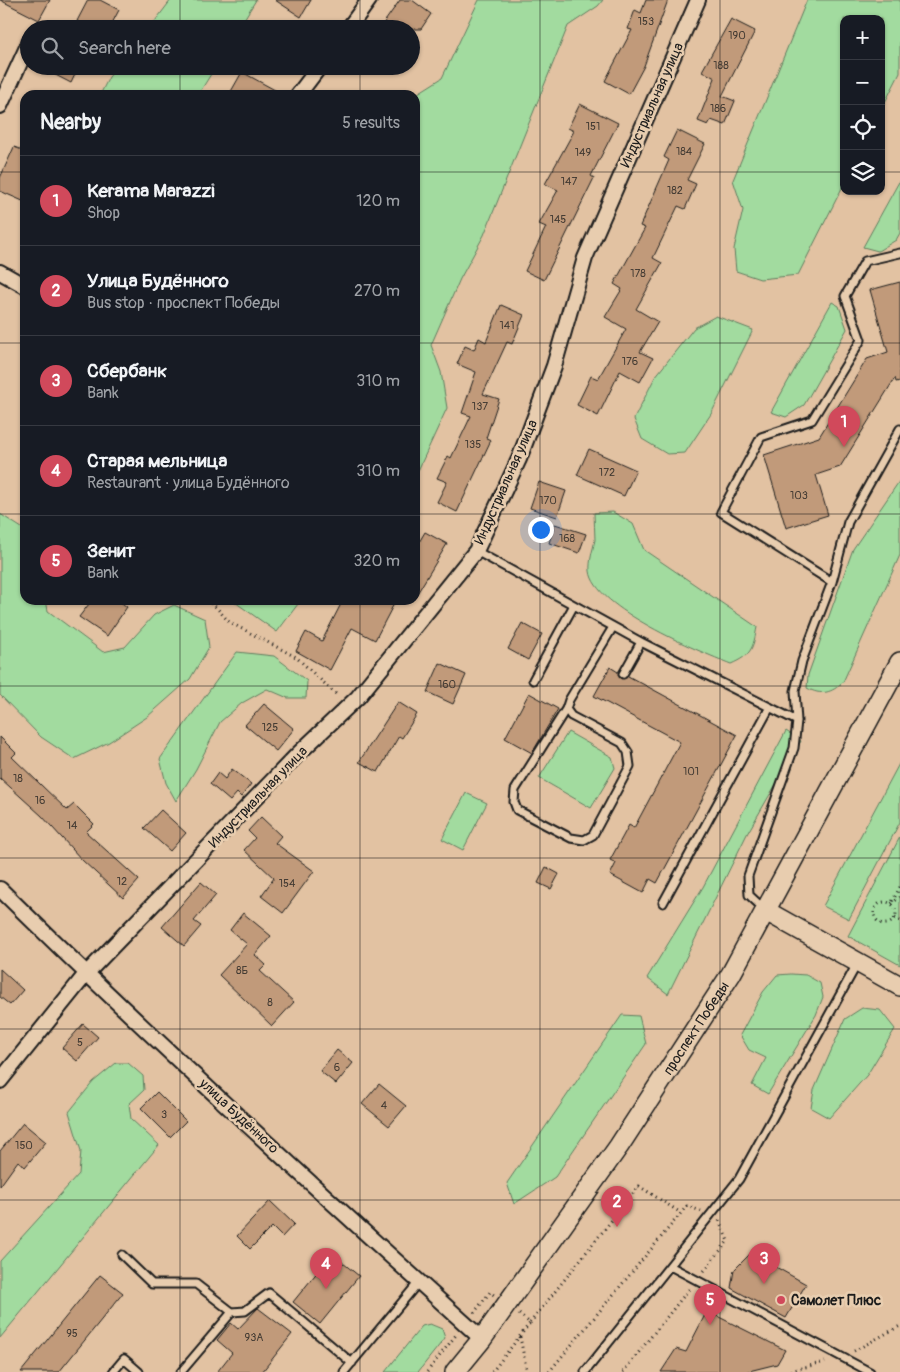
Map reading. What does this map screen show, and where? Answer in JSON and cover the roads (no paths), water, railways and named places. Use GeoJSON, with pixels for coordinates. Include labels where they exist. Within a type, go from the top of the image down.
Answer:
{"type":"FeatureCollection","features":[{"type":"Feature","properties":{"kind":"main road","name":"проспект Победы"},"geometry":{"type":"LineString","coordinates":[[455,1372],[482,1339],[619,1146],[730,974],[900,662]]}},
{"type":"Feature","properties":{"kind":"main road"},"geometry":{"type":"LineString","coordinates":[[766,911],[857,964],[900,986]]}},
{"type":"Feature","properties":{"kind":"street"},"geometry":{"type":"LineString","coordinates":[[355,20],[369,0]]}},
{"type":"Feature","properties":{"kind":"street","name":"Индустриальная улица"},"geometry":{"type":"LineString","coordinates":[[0,1081],[86,974],[298,754],[349,706],[476,551],[523,450],[554,366],[585,258],[698,0]]}},
{"type":"Feature","properties":{"kind":"street"},"geometry":{"type":"LineString","coordinates":[[0,106],[20,63]]}},
{"type":"Feature","properties":{"kind":"street"},"geometry":{"type":"LineString","coordinates":[[302,90],[313,75]]}},
{"type":"Feature","properties":{"kind":"street"},"geometry":{"type":"LineString","coordinates":[[0,272],[20,283]]}},
{"type":"Feature","properties":{"kind":"street","name":"улица Будённого"},"geometry":{"type":"LineString","coordinates":[[0,889],[86,974],[418,1283],[482,1339]]}},
{"type":"Feature","properties":{"kind":"lane"},"geometry":{"type":"LineString","coordinates":[[832,582],[721,512],[761,437],[812,420],[861,340],[845,296],[865,261],[900,253]]}},
{"type":"Feature","properties":{"kind":"lane"},"geometry":{"type":"LineString","coordinates":[[766,911],[749,895],[748,876],[794,748],[797,720],[795,690],[802,660],[832,582],[848,522],[900,429]]}},
{"type":"Feature","properties":{"kind":"lane"},"geometry":{"type":"LineString","coordinates":[[476,551],[641,642],[797,720]]}},
{"type":"Feature","properties":{"kind":"lane"},"geometry":{"type":"LineString","coordinates":[[532,680],[574,605]]}},
{"type":"Feature","properties":{"kind":"lane"},"geometry":{"type":"LineString","coordinates":[[566,709],[571,716],[622,743],[628,752],[630,766],[593,835],[584,840],[571,838],[517,810],[514,802],[515,790],[566,709],[569,700],[613,627]]}},
{"type":"Feature","properties":{"kind":"lane"},"geometry":{"type":"LineString","coordinates":[[623,674],[641,642]]}},
{"type":"Feature","properties":{"kind":"lane"},"geometry":{"type":"LineString","coordinates":[[663,903],[770,707]]}},
{"type":"Feature","properties":{"kind":"lane"},"geometry":{"type":"LineString","coordinates":[[585,1372],[739,1179],[857,964]]}},
{"type":"Feature","properties":{"kind":"lane"},"geometry":{"type":"LineString","coordinates":[[122,1255],[152,1284],[196,1284],[232,1312],[244,1312],[269,1293],[352,1363]]}},
{"type":"Feature","properties":{"kind":"lane"},"geometry":{"type":"LineString","coordinates":[[670,1266],[870,1372]]}},
{"type":"Feature","properties":{"kind":"lane"},"geometry":{"type":"LineString","coordinates":[[344,1372],[418,1283]]}},
{"type":"Feature","properties":{"kind":"lane"},"geometry":{"type":"LineString","coordinates":[[181,1372],[232,1312]]}},
{"type":"Feature","properties":{"kind":"lane"},"geometry":{"type":"LineString","coordinates":[[113,1372],[124,1359],[139,1372]]}},
{"type":"Feature","properties":{"kind":"place","name":"Kerama Marazzi"},"geometry":{"type":"Point","coordinates":[844,447]}},
{"type":"Feature","properties":{"kind":"place","name":"Улица Будённого"},"geometry":{"type":"Point","coordinates":[617,1227]}},
{"type":"Feature","properties":{"kind":"place","name":"Сбербанк"},"geometry":{"type":"Point","coordinates":[764,1284]}},
{"type":"Feature","properties":{"kind":"place","name":"Старая мельница"},"geometry":{"type":"Point","coordinates":[326,1289]}},
{"type":"Feature","properties":{"kind":"place","name":"Самолет Плюс"},"geometry":{"type":"Point","coordinates":[781,1300]}},
{"type":"Feature","properties":{"kind":"place","name":"Зенит"},"geometry":{"type":"Point","coordinates":[710,1325]}}]}
